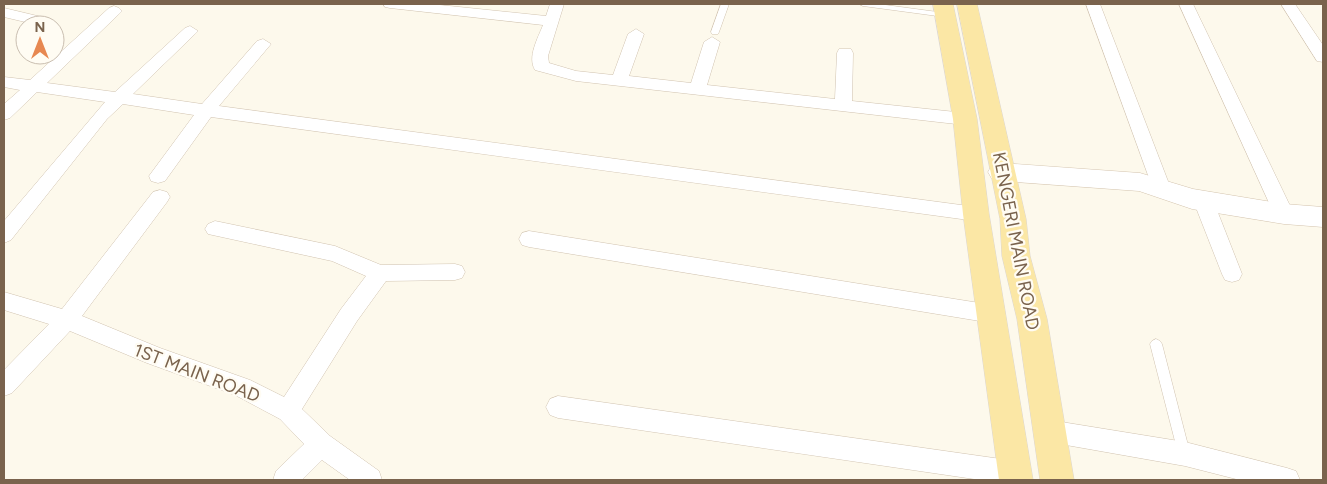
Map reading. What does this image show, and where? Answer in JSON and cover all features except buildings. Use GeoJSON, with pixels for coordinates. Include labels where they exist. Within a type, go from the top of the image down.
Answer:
{"type":"FeatureCollection","features":[{"type":"Feature","properties":{"kind":"main road","name":"KENGERI MAIN ROAD"},"geometry":{"type":"LineString","coordinates":[[952,7],[976,214],[1015,476]]}},
{"type":"Feature","properties":{"kind":"main road","name":"KENGERI MAIN ROAD"},"geometry":{"type":"LineString","coordinates":[[952,7],[1002,172],[1012,219],[1016,256],[1032,319],[1057,480]]}},
{"type":"Feature","properties":{"kind":"street"},"geometry":{"type":"LineString","coordinates":[[390,4],[552,20]]}},
{"type":"Feature","properties":{"kind":"street"},"geometry":{"type":"LineString","coordinates":[[556,4],[540,56],[541,66],[576,76],[965,119]]}},
{"type":"Feature","properties":{"kind":"street"},"geometry":{"type":"LineString","coordinates":[[1093,4],[1162,189]]}},
{"type":"Feature","properties":{"kind":"street"},"geometry":{"type":"LineString","coordinates":[[1186,4],[1284,214]]}},
{"type":"Feature","properties":{"kind":"street"},"geometry":{"type":"LineString","coordinates":[[1288,4],[1315,36],[1323,57]]}},
{"type":"Feature","properties":{"kind":"street"},"geometry":{"type":"LineString","coordinates":[[4,114],[114,11]]}},
{"type":"Feature","properties":{"kind":"street"},"geometry":{"type":"LineString","coordinates":[[4,234],[101,115],[190,31]]}},
{"type":"Feature","properties":{"kind":"street"},"geometry":{"type":"LineString","coordinates":[[619,80],[636,34]]}},
{"type":"Feature","properties":{"kind":"street"},"geometry":{"type":"LineString","coordinates":[[698,89],[713,37]]}},
{"type":"Feature","properties":{"kind":"street"},"geometry":{"type":"LineString","coordinates":[[4,386],[66,320],[159,187],[206,111],[264,44]]}},
{"type":"Feature","properties":{"kind":"street"},"geometry":{"type":"LineString","coordinates":[[843,105],[845,53]]}},
{"type":"Feature","properties":{"kind":"street"},"geometry":{"type":"LineString","coordinates":[[4,82],[206,111],[976,214]]}},
{"type":"Feature","properties":{"kind":"street"},"geometry":{"type":"LineString","coordinates":[[1002,172],[1140,182],[1203,200],[1284,214],[1323,217]]}},
{"type":"Feature","properties":{"kind":"street"},"geometry":{"type":"LineString","coordinates":[[1203,200],[1232,274]]}},
{"type":"Feature","properties":{"kind":"street"},"geometry":{"type":"LineString","coordinates":[[215,230],[335,254],[380,273],[455,272]]}},
{"type":"Feature","properties":{"kind":"street"},"geometry":{"type":"LineString","coordinates":[[529,239],[992,314]]}},
{"type":"Feature","properties":{"kind":"street"},"geometry":{"type":"LineString","coordinates":[[288,411],[349,315],[380,273]]}},
{"type":"Feature","properties":{"kind":"street","name":"1ST MAIN ROAD"},"geometry":{"type":"LineString","coordinates":[[4,301],[66,320],[155,356],[242,387],[288,411],[321,444],[370,480]]}},
{"type":"Feature","properties":{"kind":"street"},"geometry":{"type":"LineString","coordinates":[[558,407],[1015,476]]}},
{"type":"Feature","properties":{"kind":"street"},"geometry":{"type":"LineString","coordinates":[[1049,431],[1185,454],[1287,480]]}},
{"type":"Feature","properties":{"kind":"street"},"geometry":{"type":"LineString","coordinates":[[286,480],[321,444]]}},
{"type":"Feature","properties":{"kind":"lane"},"geometry":{"type":"LineString","coordinates":[[713,37],[725,4]]}},
{"type":"Feature","properties":{"kind":"lane"},"geometry":{"type":"LineString","coordinates":[[863,4],[952,7]]}},
{"type":"Feature","properties":{"kind":"lane"},"geometry":{"type":"LineString","coordinates":[[1156,344],[1185,454]]}}]}
